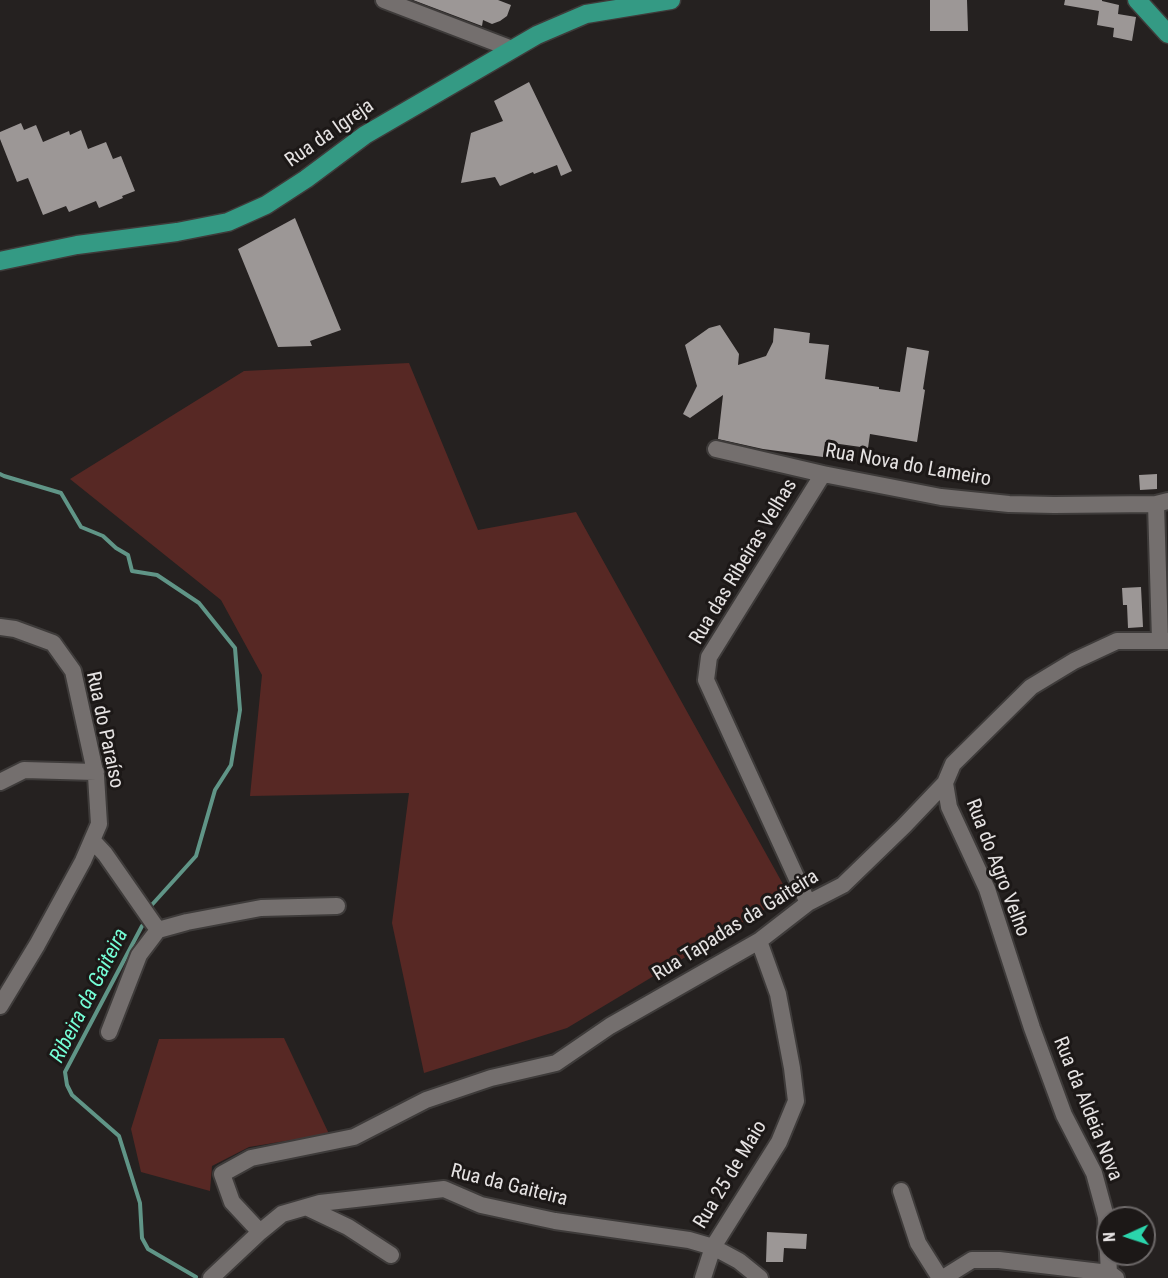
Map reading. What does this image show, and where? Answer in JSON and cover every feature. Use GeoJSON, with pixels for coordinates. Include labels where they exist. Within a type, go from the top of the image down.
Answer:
{"type":"FeatureCollection","features":[{"type":"Feature","properties":{"kind":"main road","name":"Rua da Igreja"},"geometry":{"type":"LineString","coordinates":[[0,261],[77,244],[177,232],[228,222],[266,205],[365,135],[537,35],[586,14],[671,0]]}},
{"type":"Feature","properties":{"kind":"main road"},"geometry":{"type":"LineString","coordinates":[[1137,0],[1168,34]]}},
{"type":"Feature","properties":{"kind":"street"},"geometry":{"type":"LineString","coordinates":[[384,0],[512,50]]}},
{"type":"Feature","properties":{"kind":"street","name":"Rua Nova do Lameiro"},"geometry":{"type":"LineString","coordinates":[[716,448],[823,474],[941,497],[1009,504],[1162,502]]}},
{"type":"Feature","properties":{"kind":"street","name":"Rua das Ribeiras Velhas"},"geometry":{"type":"LineString","coordinates":[[808,903],[706,680],[709,657],[823,474]]}},
{"type":"Feature","properties":{"kind":"street"},"geometry":{"type":"LineString","coordinates":[[1162,502],[1164,640]]}},
{"type":"Feature","properties":{"kind":"street","name":"Rua do Paraíso"},"geometry":{"type":"LineString","coordinates":[[0,627],[15,629],[53,643],[73,671],[96,772],[99,824],[83,861],[37,945],[0,1006]]}},
{"type":"Feature","properties":{"kind":"street","name":"Rua do Agro Velho"},"geometry":{"type":"LineString","coordinates":[[1032,1028],[987,889],[949,807],[945,783],[953,764],[1031,687],[1074,661],[1117,641],[1164,640]]}},
{"type":"Feature","properties":{"kind":"street"},"geometry":{"type":"LineString","coordinates":[[0,782],[24,770],[96,772]]}},
{"type":"Feature","properties":{"kind":"street","name":"Rua Tapadas da Gaiteira"},"geometry":{"type":"LineString","coordinates":[[260,1232],[232,1202],[222,1174],[251,1158],[354,1137],[426,1100],[491,1078],[556,1063],[610,1026],[759,941],[808,903],[843,885],[945,783]]}},
{"type":"Feature","properties":{"kind":"street"},"geometry":{"type":"LineString","coordinates":[[92,840],[105,854],[158,930]]}},
{"type":"Feature","properties":{"kind":"street"},"geometry":{"type":"LineString","coordinates":[[110,1032],[139,955],[158,930],[261,908],[337,906]]}},
{"type":"Feature","properties":{"kind":"street","name":"Rua 25 de Maio"},"geometry":{"type":"LineString","coordinates":[[703,1278],[713,1247],[779,1142],[795,1101],[792,1068],[778,994],[759,941]]}},
{"type":"Feature","properties":{"kind":"street","name":"Rua da Aldeia Nova"},"geometry":{"type":"LineString","coordinates":[[1032,1028],[1064,1114],[1094,1173],[1106,1217],[1111,1276]]}},
{"type":"Feature","properties":{"kind":"street","name":"Rua da Gaiteira"},"geometry":{"type":"LineString","coordinates":[[211,1278],[282,1214],[320,1203],[444,1189],[481,1205],[545,1218],[689,1240],[713,1247]]}},
{"type":"Feature","properties":{"kind":"street"},"geometry":{"type":"LineString","coordinates":[[901,1191],[918,1243],[941,1278],[972,1260],[999,1260],[1111,1276]]}},
{"type":"Feature","properties":{"kind":"street"},"geometry":{"type":"LineString","coordinates":[[306,1207],[348,1227],[391,1255]]}},
{"type":"Feature","properties":{"kind":"street"},"geometry":{"type":"LineString","coordinates":[[713,1247],[739,1261],[760,1278]]}},
{"type":"Feature","properties":{"kind":"shaded area"},"geometry":{"type":"Polygon","coordinates":[[[409,363],[478,530],[576,512],[789,895],[567,1028],[424,1073],[392,923],[409,793],[250,796],[262,675],[221,600],[70,479],[244,371],[409,363]]]}},
{"type":"Feature","properties":{"kind":"shaded area"},"geometry":{"type":"Polygon","coordinates":[[[284,1038],[329,1134],[249,1147],[212,1166],[210,1191],[141,1172],[131,1129],[159,1039],[284,1038]]]}},
{"type":"Feature","properties":{"kind":"building"},"geometry":{"type":"Polygon","coordinates":[[[413,0],[498,0],[511,5],[507,16],[492,24],[483,20],[482,26],[413,0]]]}},
{"type":"Feature","properties":{"kind":"building"},"geometry":{"type":"Polygon","coordinates":[[[930,0],[967,0],[968,31],[930,31],[930,0]]]}},
{"type":"Feature","properties":{"kind":"building"},"geometry":{"type":"Polygon","coordinates":[[[1065,0],[1102,0],[1119,5],[1118,14],[1136,17],[1132,41],[1113,37],[1114,28],[1097,25],[1099,11],[1064,5],[1065,0]]]}},
{"type":"Feature","properties":{"kind":"building"},"geometry":{"type":"Polygon","coordinates":[[[529,82],[572,171],[561,176],[557,165],[500,186],[495,177],[461,183],[471,133],[503,121],[494,101],[529,82]]]}},
{"type":"Feature","properties":{"kind":"building"},"geometry":{"type":"Polygon","coordinates":[[[21,123],[24,130],[36,125],[43,142],[69,131],[70,135],[81,130],[88,149],[106,142],[113,159],[121,156],[135,191],[99,208],[96,201],[69,212],[66,206],[43,215],[28,178],[17,182],[0,139],[0,132],[21,123]]]}},
{"type":"Feature","properties":{"kind":"building"},"geometry":{"type":"Polygon","coordinates":[[[295,218],[341,330],[310,341],[312,346],[278,347],[238,249],[295,218]]]}},
{"type":"Feature","properties":{"kind":"building"},"geometry":{"type":"Polygon","coordinates":[[[720,325],[739,354],[738,365],[766,356],[773,342],[774,328],[810,333],[809,343],[829,345],[825,379],[900,392],[907,347],[929,351],[917,442],[870,434],[868,448],[825,442],[823,457],[763,449],[718,439],[723,395],[690,418],[683,414],[697,386],[685,345],[709,328],[720,325]]]}},
{"type":"Feature","properties":{"kind":"building"},"geometry":{"type":"Polygon","coordinates":[[[1157,474],[1157,489],[1140,490],[1139,475],[1157,474]]]}},
{"type":"Feature","properties":{"kind":"building"},"geometry":{"type":"Polygon","coordinates":[[[1141,587],[1143,627],[1128,628],[1127,605],[1123,605],[1122,588],[1141,587]]]}},
{"type":"Feature","properties":{"kind":"building"},"geometry":{"type":"Polygon","coordinates":[[[767,1232],[807,1234],[806,1249],[784,1248],[783,1262],[766,1262],[767,1232]]]}},
{"type":"Feature","properties":{"kind":"waterway","name":"Ribeira da Gaiteira"},"geometry":{"type":"LineString","coordinates":[[0,474],[61,493],[81,527],[103,536],[128,555],[132,571],[157,575],[199,603],[235,648],[240,710],[231,765],[215,790],[196,856],[149,908]]}},
{"type":"Feature","properties":{"kind":"waterway","name":"Ribeira da Gaiteira"},"geometry":{"type":"LineString","coordinates":[[142,926],[65,1072],[67,1085],[72,1095],[119,1136],[140,1203],[142,1238],[148,1249],[196,1277]]}}]}
